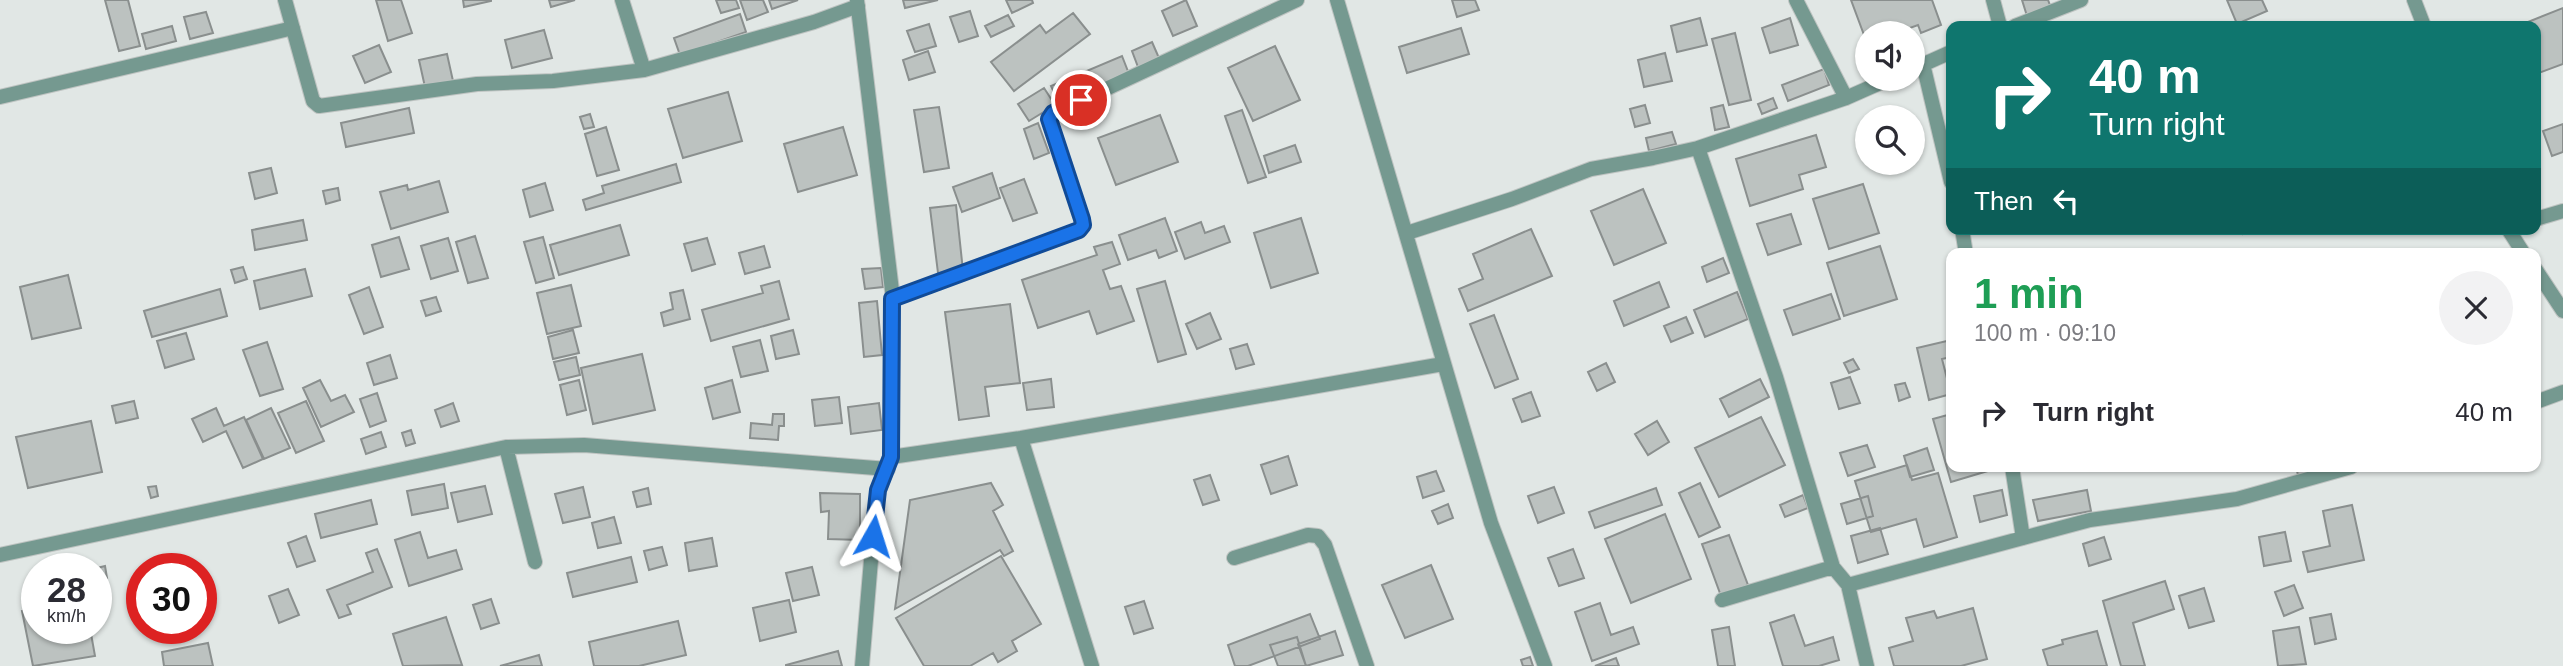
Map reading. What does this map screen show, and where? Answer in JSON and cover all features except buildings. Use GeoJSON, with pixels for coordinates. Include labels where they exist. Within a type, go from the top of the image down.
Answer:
{"type":"FeatureCollection","features":[{"type":"Feature","properties":{"kind":"street"},"geometry":{"type":"LineString","coordinates":[[285,0],[313,101],[319,106],[477,84],[553,81],[644,70],[814,22],[857,3],[892,299],[890,463],[878,490],[862,666]]}},
{"type":"Feature","properties":{"kind":"street"},"geometry":{"type":"LineString","coordinates":[[622,0],[644,70]]}},
{"type":"Feature","properties":{"kind":"street"},"geometry":{"type":"LineString","coordinates":[[892,299],[1079,230],[1083,225],[1082,219],[1049,119],[1050,115],[1297,0]]}},
{"type":"Feature","properties":{"kind":"street"},"geometry":{"type":"LineString","coordinates":[[1337,0],[1492,523],[1545,666]]}},
{"type":"Feature","properties":{"kind":"street"},"geometry":{"type":"LineString","coordinates":[[1796,0],[1846,98]]}},
{"type":"Feature","properties":{"kind":"street"},"geometry":{"type":"LineString","coordinates":[[1993,0],[1999,21]]}},
{"type":"Feature","properties":{"kind":"street"},"geometry":{"type":"LineString","coordinates":[[2028,21],[2081,0]]}},
{"type":"Feature","properties":{"kind":"street"},"geometry":{"type":"LineString","coordinates":[[2414,0],[2422,21]]}},
{"type":"Feature","properties":{"kind":"street"},"geometry":{"type":"LineString","coordinates":[[0,97],[293,28]]}},
{"type":"Feature","properties":{"kind":"street"},"geometry":{"type":"LineString","coordinates":[[1925,63],[1946,54]]}},
{"type":"Feature","properties":{"kind":"street"},"geometry":{"type":"LineString","coordinates":[[1407,233],[1591,169],[1698,148],[1862,91]]}},
{"type":"Feature","properties":{"kind":"street"},"geometry":{"type":"LineString","coordinates":[[1925,91],[1946,164]]}},
{"type":"Feature","properties":{"kind":"street"},"geometry":{"type":"LineString","coordinates":[[1698,148],[1776,377],[1833,567],[1848,585],[1867,666]]}},
{"type":"Feature","properties":{"kind":"street"},"geometry":{"type":"LineString","coordinates":[[2541,218],[2563,211]]}},
{"type":"Feature","properties":{"kind":"street"},"geometry":{"type":"LineString","coordinates":[[2541,278],[2563,311]]}},
{"type":"Feature","properties":{"kind":"street"},"geometry":{"type":"LineString","coordinates":[[0,555],[506,447],[584,445],[890,463],[1443,364]]}},
{"type":"Feature","properties":{"kind":"street"},"geometry":{"type":"LineString","coordinates":[[2541,400],[2563,392]]}},
{"type":"Feature","properties":{"kind":"street"},"geometry":{"type":"LineString","coordinates":[[1021,438],[1092,666]]}},
{"type":"Feature","properties":{"kind":"street"},"geometry":{"type":"LineString","coordinates":[[506,447],[535,562]]}},
{"type":"Feature","properties":{"kind":"street"},"geometry":{"type":"LineString","coordinates":[[2013,472],[2024,538]]}},
{"type":"Feature","properties":{"kind":"street"},"geometry":{"type":"LineString","coordinates":[[1848,585],[2090,520],[2237,499],[2333,472]]}},
{"type":"Feature","properties":{"kind":"street"},"geometry":{"type":"LineString","coordinates":[[1234,558],[1308,535],[1318,536],[1325,545],[1367,666]]}},
{"type":"Feature","properties":{"kind":"street"},"geometry":{"type":"LineString","coordinates":[[1723,600],[1833,567]]}},
{"type":"Feature","properties":{"kind":"route"},"geometry":{"type":"LineString","coordinates":[[873,536],[878,490],[891,457],[892,299],[1079,230],[1083,225],[1082,219],[1049,119],[1053,113],[1081,100]]}}]}
